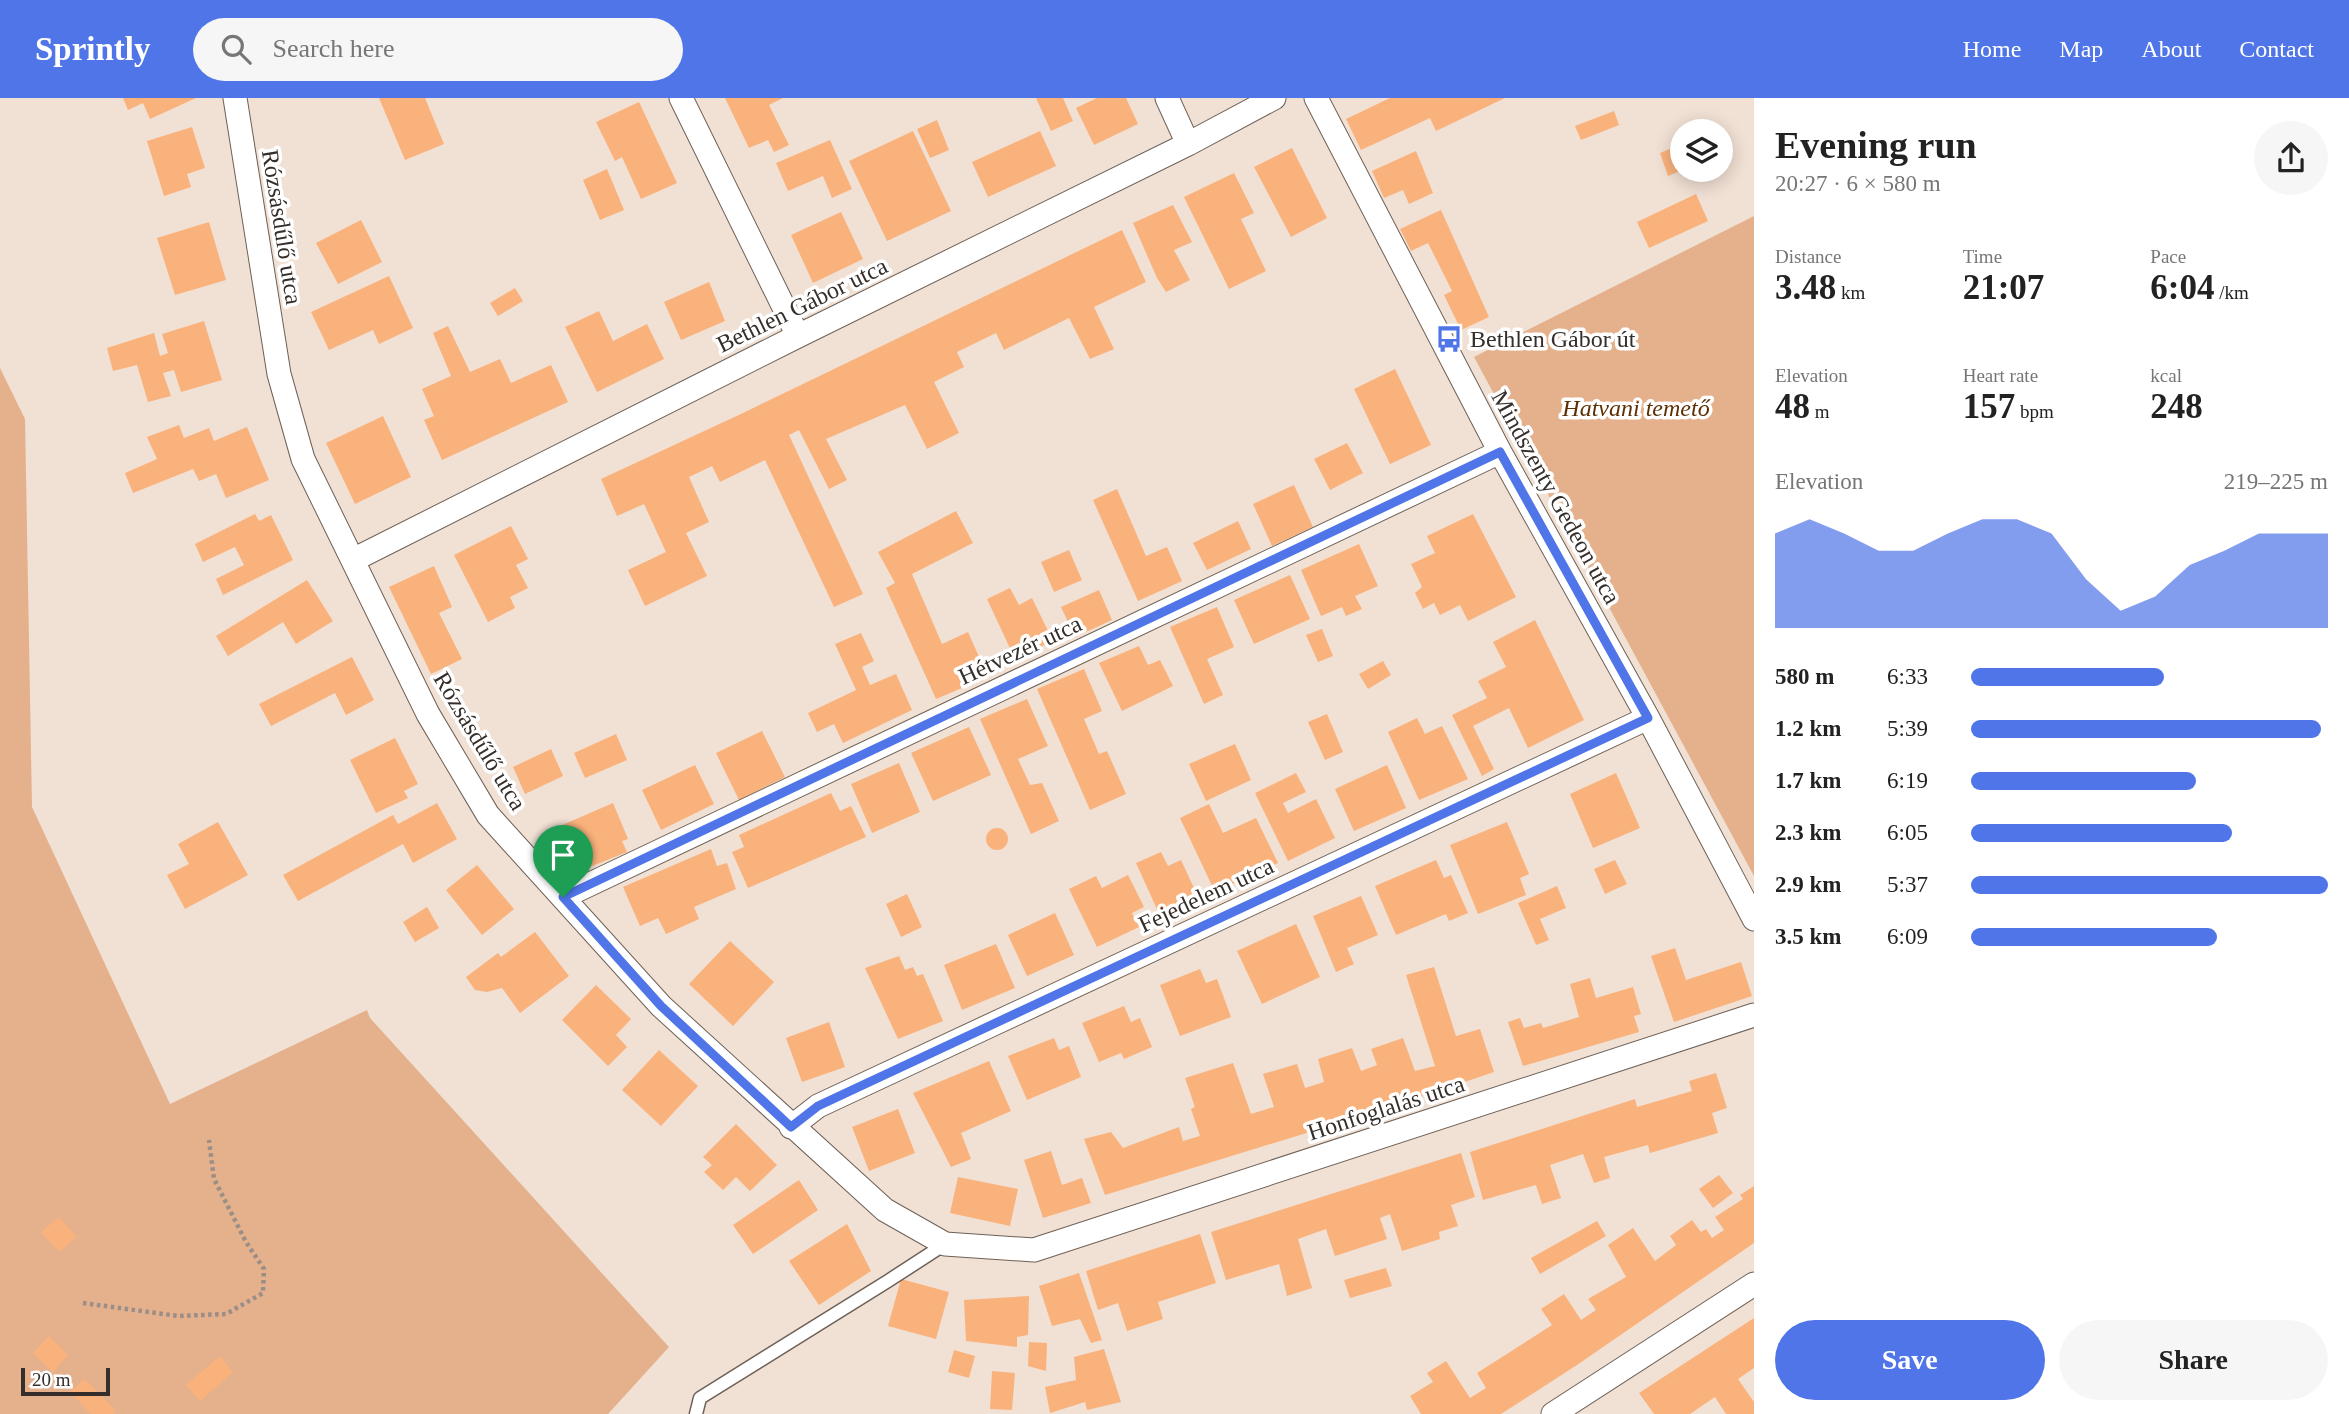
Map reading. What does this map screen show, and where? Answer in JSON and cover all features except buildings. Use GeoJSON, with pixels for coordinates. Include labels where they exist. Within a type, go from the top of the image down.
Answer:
{"type":"FeatureCollection","features":[{"type":"Feature","properties":{"kind":"street","name":"Rózsásdűlő utca"},"geometry":{"type":"LineString","coordinates":[[235,98],[279,374],[303,460],[428,714],[488,815],[661,1006],[885,1210],[944,1244],[1034,1250]]}},
{"type":"Feature","properties":{"kind":"street"},"geometry":{"type":"LineString","coordinates":[[681,98],[798,336]]}},
{"type":"Feature","properties":{"kind":"street"},"geometry":{"type":"LineString","coordinates":[[1167,98],[1188,144]]}},
{"type":"Feature","properties":{"kind":"street","name":"Bethlen Gábor utca"},"geometry":{"type":"LineString","coordinates":[[353,561],[798,336],[1188,144],[1274,98]]}},
{"type":"Feature","properties":{"kind":"street","name":"Mindszenty Gedeon utca"},"geometry":{"type":"LineString","coordinates":[[1317,98],[1500,452],[1648,718],[1754,919]]}},
{"type":"Feature","properties":{"kind":"street","name":"Hétvezér utca"},"geometry":{"type":"LineString","coordinates":[[563,897],[1500,452]]}},
{"type":"Feature","properties":{"kind":"street","name":"Fejedelem utca"},"geometry":{"type":"LineString","coordinates":[[791,1127],[818,1106],[1648,718]]}},
{"type":"Feature","properties":{"kind":"street","name":"Honfoglalás utca"},"geometry":{"type":"LineString","coordinates":[[1034,1250],[1754,1015]]}},
{"type":"Feature","properties":{"kind":"street"},"geometry":{"type":"LineString","coordinates":[[1553,1414],[1754,1284]]}},
{"type":"Feature","properties":{"kind":"lane"},"geometry":{"type":"LineString","coordinates":[[696,1414],[700,1398],[888,1282],[944,1244]]}},
{"type":"Feature","properties":{"kind":"path"},"geometry":{"type":"LineString","coordinates":[[83,1303],[178,1316],[226,1314],[263,1293],[264,1269],[246,1242],[214,1179],[209,1140]]}},
{"type":"Feature","properties":{"kind":"green space","name":"Hatvani temető"},"geometry":{"type":"Polygon","coordinates":[[[1754,216],[1754,876],[1474,357],[1754,216]]]}},
{"type":"Feature","properties":{"kind":"green space"},"geometry":{"type":"Polygon","coordinates":[[[0,368],[25,419],[32,807],[170,1104],[367,1010],[370,1018],[669,1347],[608,1414],[0,1414],[0,368]]]}},
{"type":"Feature","properties":{"kind":"place","name":"Bethlen Gábor út"},"geometry":{"type":"Point","coordinates":[1449,339]}},
{"type":"Feature","properties":{"kind":"route"},"geometry":{"type":"LineString","coordinates":[[1500,452],[1648,718],[818,1106],[791,1127],[661,1006],[563,897],[1500,452]]}}]}
